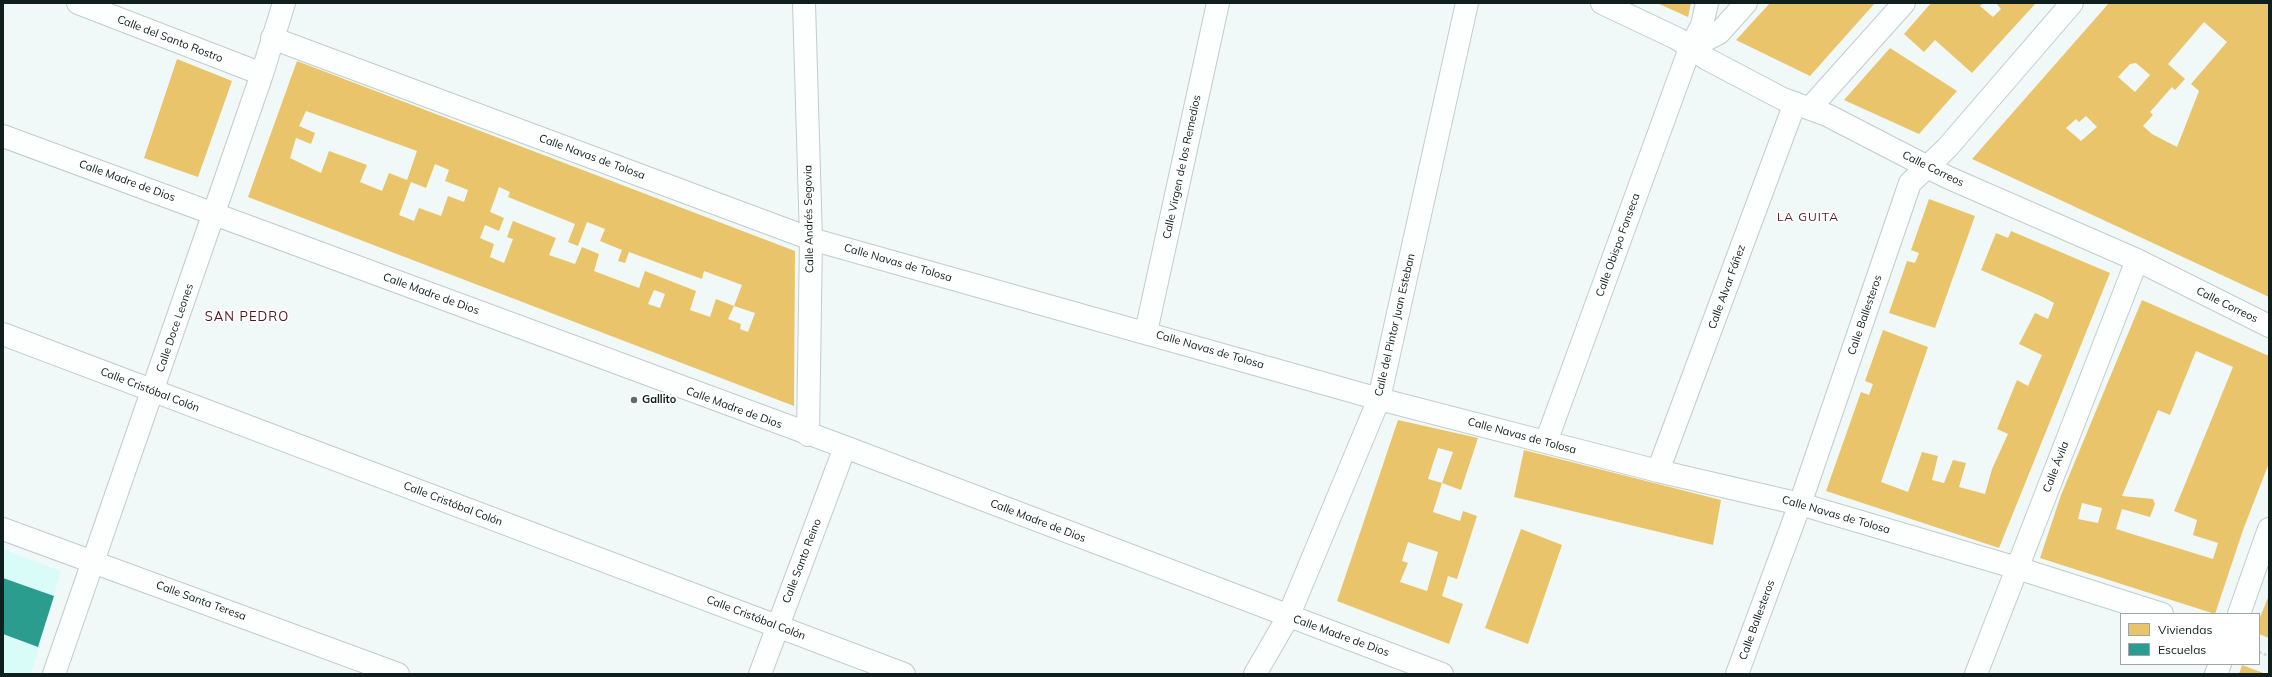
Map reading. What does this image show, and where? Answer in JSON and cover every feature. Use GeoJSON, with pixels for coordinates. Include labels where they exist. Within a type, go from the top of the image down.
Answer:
{"type":"FeatureCollection","features":[{"type":"Feature","properties":{"kind":"street","name":"Calle del Santo Rostro"},"geometry":{"type":"LineString","coordinates":[[78,3],[262,74]]}},
{"type":"Feature","properties":{"kind":"street","name":"Calle Doce Leones"},"geometry":{"type":"LineString","coordinates":[[54,674],[154,391],[213,213],[262,74],[284,3]]}},
{"type":"Feature","properties":{"kind":"street","name":"Calle Andrés Segovia"},"geometry":{"type":"LineString","coordinates":[[804,3],[811,239],[808,436]]}},
{"type":"Feature","properties":{"kind":"street","name":"Calle Virgen de los Remedios"},"geometry":{"type":"LineString","coordinates":[[1146,332],[1218,3]]}},
{"type":"Feature","properties":{"kind":"street","name":"Calle del Pintor Juan Esteban"},"geometry":{"type":"LineString","coordinates":[[1255,674],[1288,617],[1379,399],[1467,3]]}},
{"type":"Feature","properties":{"kind":"street","name":"Calle Correos"},"geometry":{"type":"LineString","coordinates":[[1602,3],[1678,39],[1707,59],[1803,106],[1827,115],[1926,166],[2137,260],[2269,326]]}},
{"type":"Feature","properties":{"kind":"street","name":"Calle Obispo Fonseca"},"geometry":{"type":"LineString","coordinates":[[1546,442],[1690,48],[1702,25],[1707,3]]}},
{"type":"Feature","properties":{"kind":"street"},"geometry":{"type":"LineString","coordinates":[[1690,48],[1719,33],[1746,3]]}},
{"type":"Feature","properties":{"kind":"street","name":"Calle Alvar Fáñez"},"geometry":{"type":"LineString","coordinates":[[1658,471],[1803,106],[1904,3]]}},
{"type":"Feature","properties":{"kind":"street","name":"Calle Ballesteros"},"geometry":{"type":"LineString","coordinates":[[1737,674],[1800,504],[1910,183],[1926,166],[1947,148],[2072,3]]}},
{"type":"Feature","properties":{"kind":"street","name":"Calle Navas de Tolosa"},"geometry":{"type":"LineString","coordinates":[[272,38],[811,239],[1146,332],[1379,399],[1658,471],[1800,504],[2017,568],[2159,613]]}},
{"type":"Feature","properties":{"kind":"street","name":"Calle Madre de Dios"},"geometry":{"type":"LineString","coordinates":[[3,136],[808,436],[845,447],[1288,617],[1442,674]]}},
{"type":"Feature","properties":{"kind":"street","name":"Calle Ávila"},"geometry":{"type":"LineString","coordinates":[[1976,674],[2137,260]]}},
{"type":"Feature","properties":{"kind":"street","name":"Calle Cristóbal Colón"},"geometry":{"type":"LineString","coordinates":[[3,334],[904,674]]}},
{"type":"Feature","properties":{"kind":"street","name":"Calle Santo Reino"},"geometry":{"type":"LineString","coordinates":[[760,674],[845,447]]}},
{"type":"Feature","properties":{"kind":"street","name":"Calle Santa Teresa"},"geometry":{"type":"LineString","coordinates":[[3,529],[398,674]]}},
{"type":"Feature","properties":{"kind":"street"},"geometry":{"type":"LineString","coordinates":[[2239,613],[2269,529]]}},
{"type":"Feature","properties":{"kind":"shaded area"},"geometry":{"type":"Polygon","coordinates":[[[3,549],[61,571],[31,674],[3,674],[3,549]]]}},
{"type":"Feature","properties":{"kind":"building: Viviendas"},"geometry":{"type":"Polygon","coordinates":[[[1657,3],[1691,3],[1688,17],[1657,3]]]}},
{"type":"Feature","properties":{"kind":"building: Viviendas"},"geometry":{"type":"Polygon","coordinates":[[[1770,3],[1875,3],[1810,76],[1736,40],[1770,3]]]}},
{"type":"Feature","properties":{"kind":"building: Viviendas"},"geometry":{"type":"Polygon","coordinates":[[[1931,3],[1983,3],[1980,6],[1993,17],[2001,9],[1996,3],[2036,3],[1972,73],[1935,40],[1924,52],[1904,34],[1931,3]]]}},
{"type":"Feature","properties":{"kind":"building: Viviendas"},"geometry":{"type":"Polygon","coordinates":[[[2109,3],[2269,3],[2269,297],[1972,159],[2109,3]],[[2204,22],[2168,64],[2185,79],[2175,90],[2172,87],[2150,112],[2153,115],[2143,126],[2152,134],[2177,147],[2199,91],[2191,84],[2227,42],[2204,22]],[[2136,63],[2130,64],[2118,77],[2135,92],[2150,75],[2136,63]],[[2086,116],[2079,122],[2076,119],[2066,128],[2081,141],[2097,127],[2086,116]]]}},
{"type":"Feature","properties":{"kind":"building: Viviendas"},"geometry":{"type":"Polygon","coordinates":[[[1890,48],[1957,91],[1919,134],[1844,100],[1890,48]]]}},
{"type":"Feature","properties":{"kind":"building: Viviendas"},"geometry":{"type":"Polygon","coordinates":[[[177,59],[232,81],[198,177],[144,158],[177,59]]]}},
{"type":"Feature","properties":{"kind":"building: Viviendas"},"geometry":{"type":"Polygon","coordinates":[[[297,61],[795,251],[794,406],[248,197],[297,61]],[[306,111],[299,126],[315,133],[311,144],[296,138],[290,158],[321,173],[329,151],[367,165],[360,182],[382,191],[389,173],[407,180],[417,151],[306,111]],[[435,164],[426,188],[411,182],[399,215],[414,221],[419,208],[441,216],[448,196],[464,202],[468,190],[445,181],[449,170],[435,164]],[[499,187],[490,212],[504,218],[499,231],[485,225],[480,238],[494,244],[490,257],[504,263],[513,239],[507,237],[513,221],[556,238],[549,255],[575,264],[582,247],[599,254],[594,271],[639,288],[645,271],[696,291],[690,310],[710,317],[716,299],[734,306],[742,285],[704,271],[702,279],[629,252],[625,263],[618,261],[622,250],[600,241],[605,229],[587,222],[578,246],[568,242],[575,224],[508,197],[510,192],[499,187]],[[654,290],[648,304],[660,308],[665,294],[654,290]],[[734,306],[728,319],[741,324],[740,329],[748,332],[755,313],[734,306]]]}},
{"type":"Feature","properties":{"kind":"building: Viviendas"},"geometry":{"type":"Polygon","coordinates":[[[1929,199],[1975,216],[1935,328],[1889,313],[1907,261],[1915,263],[1919,253],[1911,250],[1929,199]]]}},
{"type":"Feature","properties":{"kind":"building: Viviendas"},"geometry":{"type":"Polygon","coordinates":[[[2011,231],[2110,273],[1999,548],[1826,491],[1861,392],[1869,395],[1873,384],[1865,381],[1883,330],[1928,347],[1881,482],[1908,492],[1922,452],[1938,456],[1932,480],[1944,483],[1953,460],[1966,463],[1959,487],[1985,494],[1992,469],[2008,434],[1997,429],[2017,380],[2028,386],[2042,355],[2019,344],[2035,313],[2048,319],[2054,303],[1981,270],[1996,233],[2008,238],[2011,231]]]}},
{"type":"Feature","properties":{"kind":"building: Viviendas"},"geometry":{"type":"Polygon","coordinates":[[[2142,300],[2269,356],[2269,463],[2243,530],[2215,613],[2040,558],[2061,495],[2142,300]],[[2196,351],[2170,415],[2158,410],[2122,496],[2153,499],[2155,504],[2150,517],[2122,509],[2116,529],[2213,559],[2218,543],[2193,535],[2197,520],[2174,511],[2233,367],[2196,351]],[[2082,503],[2078,519],[2098,523],[2102,508],[2082,503]]]}},
{"type":"Feature","properties":{"kind":"building: Viviendas"},"geometry":{"type":"Polygon","coordinates":[[[1398,420],[1478,438],[1461,490],[1442,483],[1433,512],[1460,521],[1463,511],[1477,516],[1457,579],[1448,576],[1442,596],[1463,604],[1449,644],[1337,601],[1398,420]],[[1438,448],[1428,479],[1442,483],[1453,452],[1438,448]],[[1408,542],[1402,561],[1408,563],[1400,582],[1427,591],[1438,552],[1408,542]]]}},
{"type":"Feature","properties":{"kind":"building: Viviendas"},"geometry":{"type":"Polygon","coordinates":[[[1524,450],[1721,500],[1713,545],[1514,497],[1524,450]]]}},
{"type":"Feature","properties":{"kind":"building: Viviendas"},"geometry":{"type":"Polygon","coordinates":[[[1521,529],[1562,545],[1528,644],[1485,628],[1521,529]]]}},
{"type":"Feature","properties":{"kind":"building: Viviendas"},"geometry":{"type":"Polygon","coordinates":[[[2269,595],[2269,638],[2260,634],[2260,618],[2269,595]]]}},
{"type":"Feature","properties":{"kind":"building: Viviendas"},"geometry":{"type":"Polygon","coordinates":[[[2242,665],[2266,674],[2239,674],[2242,665]]]}},
{"type":"Feature","properties":{"kind":"building: Escuelas"},"geometry":{"type":"Polygon","coordinates":[[[3,578],[54,596],[38,647],[3,634],[3,578]]]}},
{"type":"Feature","properties":{"kind":"place","name":"Gallito"},"geometry":{"type":"Point","coordinates":[634,400]}},
{"type":"Feature","properties":{"kind":"district","name":"LA GUITA"},"geometry":{"type":"Point","coordinates":[1808,217]}},
{"type":"Feature","properties":{"kind":"district","name":"SAN PEDRO"},"geometry":{"type":"Point","coordinates":[247,317]}}]}
